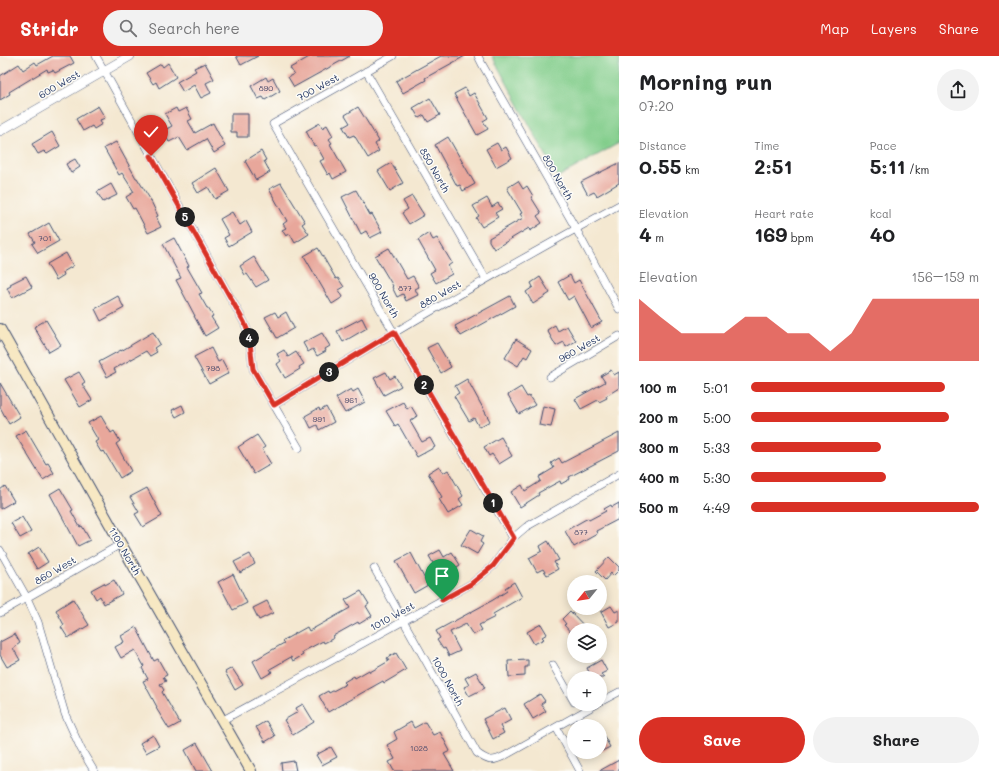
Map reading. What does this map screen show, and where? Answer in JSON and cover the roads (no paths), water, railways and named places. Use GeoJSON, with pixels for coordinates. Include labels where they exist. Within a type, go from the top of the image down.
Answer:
{"type":"FeatureCollection","features":[{"type":"Feature","properties":{"kind":"main road","name":"1100 North"},"geometry":{"type":"LineString","coordinates":[[0,329],[251,771]]}},
{"type":"Feature","properties":{"kind":"street"},"geometry":{"type":"LineString","coordinates":[[96,56],[244,322],[249,334],[253,369],[298,448]]}},
{"type":"Feature","properties":{"kind":"street","name":"600 West"},"geometry":{"type":"LineString","coordinates":[[0,130],[130,56]]}},
{"type":"Feature","properties":{"kind":"street","name":"700 West"},"geometry":{"type":"LineString","coordinates":[[273,124],[393,56]]}},
{"type":"Feature","properties":{"kind":"street","name":"800 North"},"geometry":{"type":"LineString","coordinates":[[478,56],[619,308]]}},
{"type":"Feature","properties":{"kind":"street","name":"850 North"},"geometry":{"type":"LineString","coordinates":[[366,71],[486,279]]}},
{"type":"Feature","properties":{"kind":"street","name":"900 North"},"geometry":{"type":"LineString","coordinates":[[273,124],[514,538]]}},
{"type":"Feature","properties":{"kind":"street","name":"880 West"},"geometry":{"type":"LineString","coordinates":[[274,405],[394,332],[486,279],[619,206]]}},
{"type":"Feature","properties":{"kind":"street","name":"960 West"},"geometry":{"type":"LineString","coordinates":[[550,377],[619,336]]}},
{"type":"Feature","properties":{"kind":"street","name":"1010 West"},"geometry":{"type":"LineString","coordinates":[[222,720],[471,584],[493,566],[514,538],[526,527],[619,474]]}},
{"type":"Feature","properties":{"kind":"street","name":"860 West"},"geometry":{"type":"LineString","coordinates":[[0,613],[121,544]]}},
{"type":"Feature","properties":{"kind":"street"},"geometry":{"type":"LineString","coordinates":[[0,550],[27,598],[38,622],[65,714],[81,749],[94,771]]}},
{"type":"Feature","properties":{"kind":"street","name":"1000 North"},"geometry":{"type":"LineString","coordinates":[[374,568],[477,753],[487,760],[497,760],[584,711]]}},
{"type":"Feature","properties":{"kind":"street"},"geometry":{"type":"LineString","coordinates":[[553,665],[567,690]]}},
{"type":"Feature","properties":{"kind":"street"},"geometry":{"type":"LineString","coordinates":[[607,698],[619,692]]}},
{"type":"Feature","properties":{"kind":"street"},"geometry":{"type":"LineString","coordinates":[[556,727],[580,771]]}}]}
